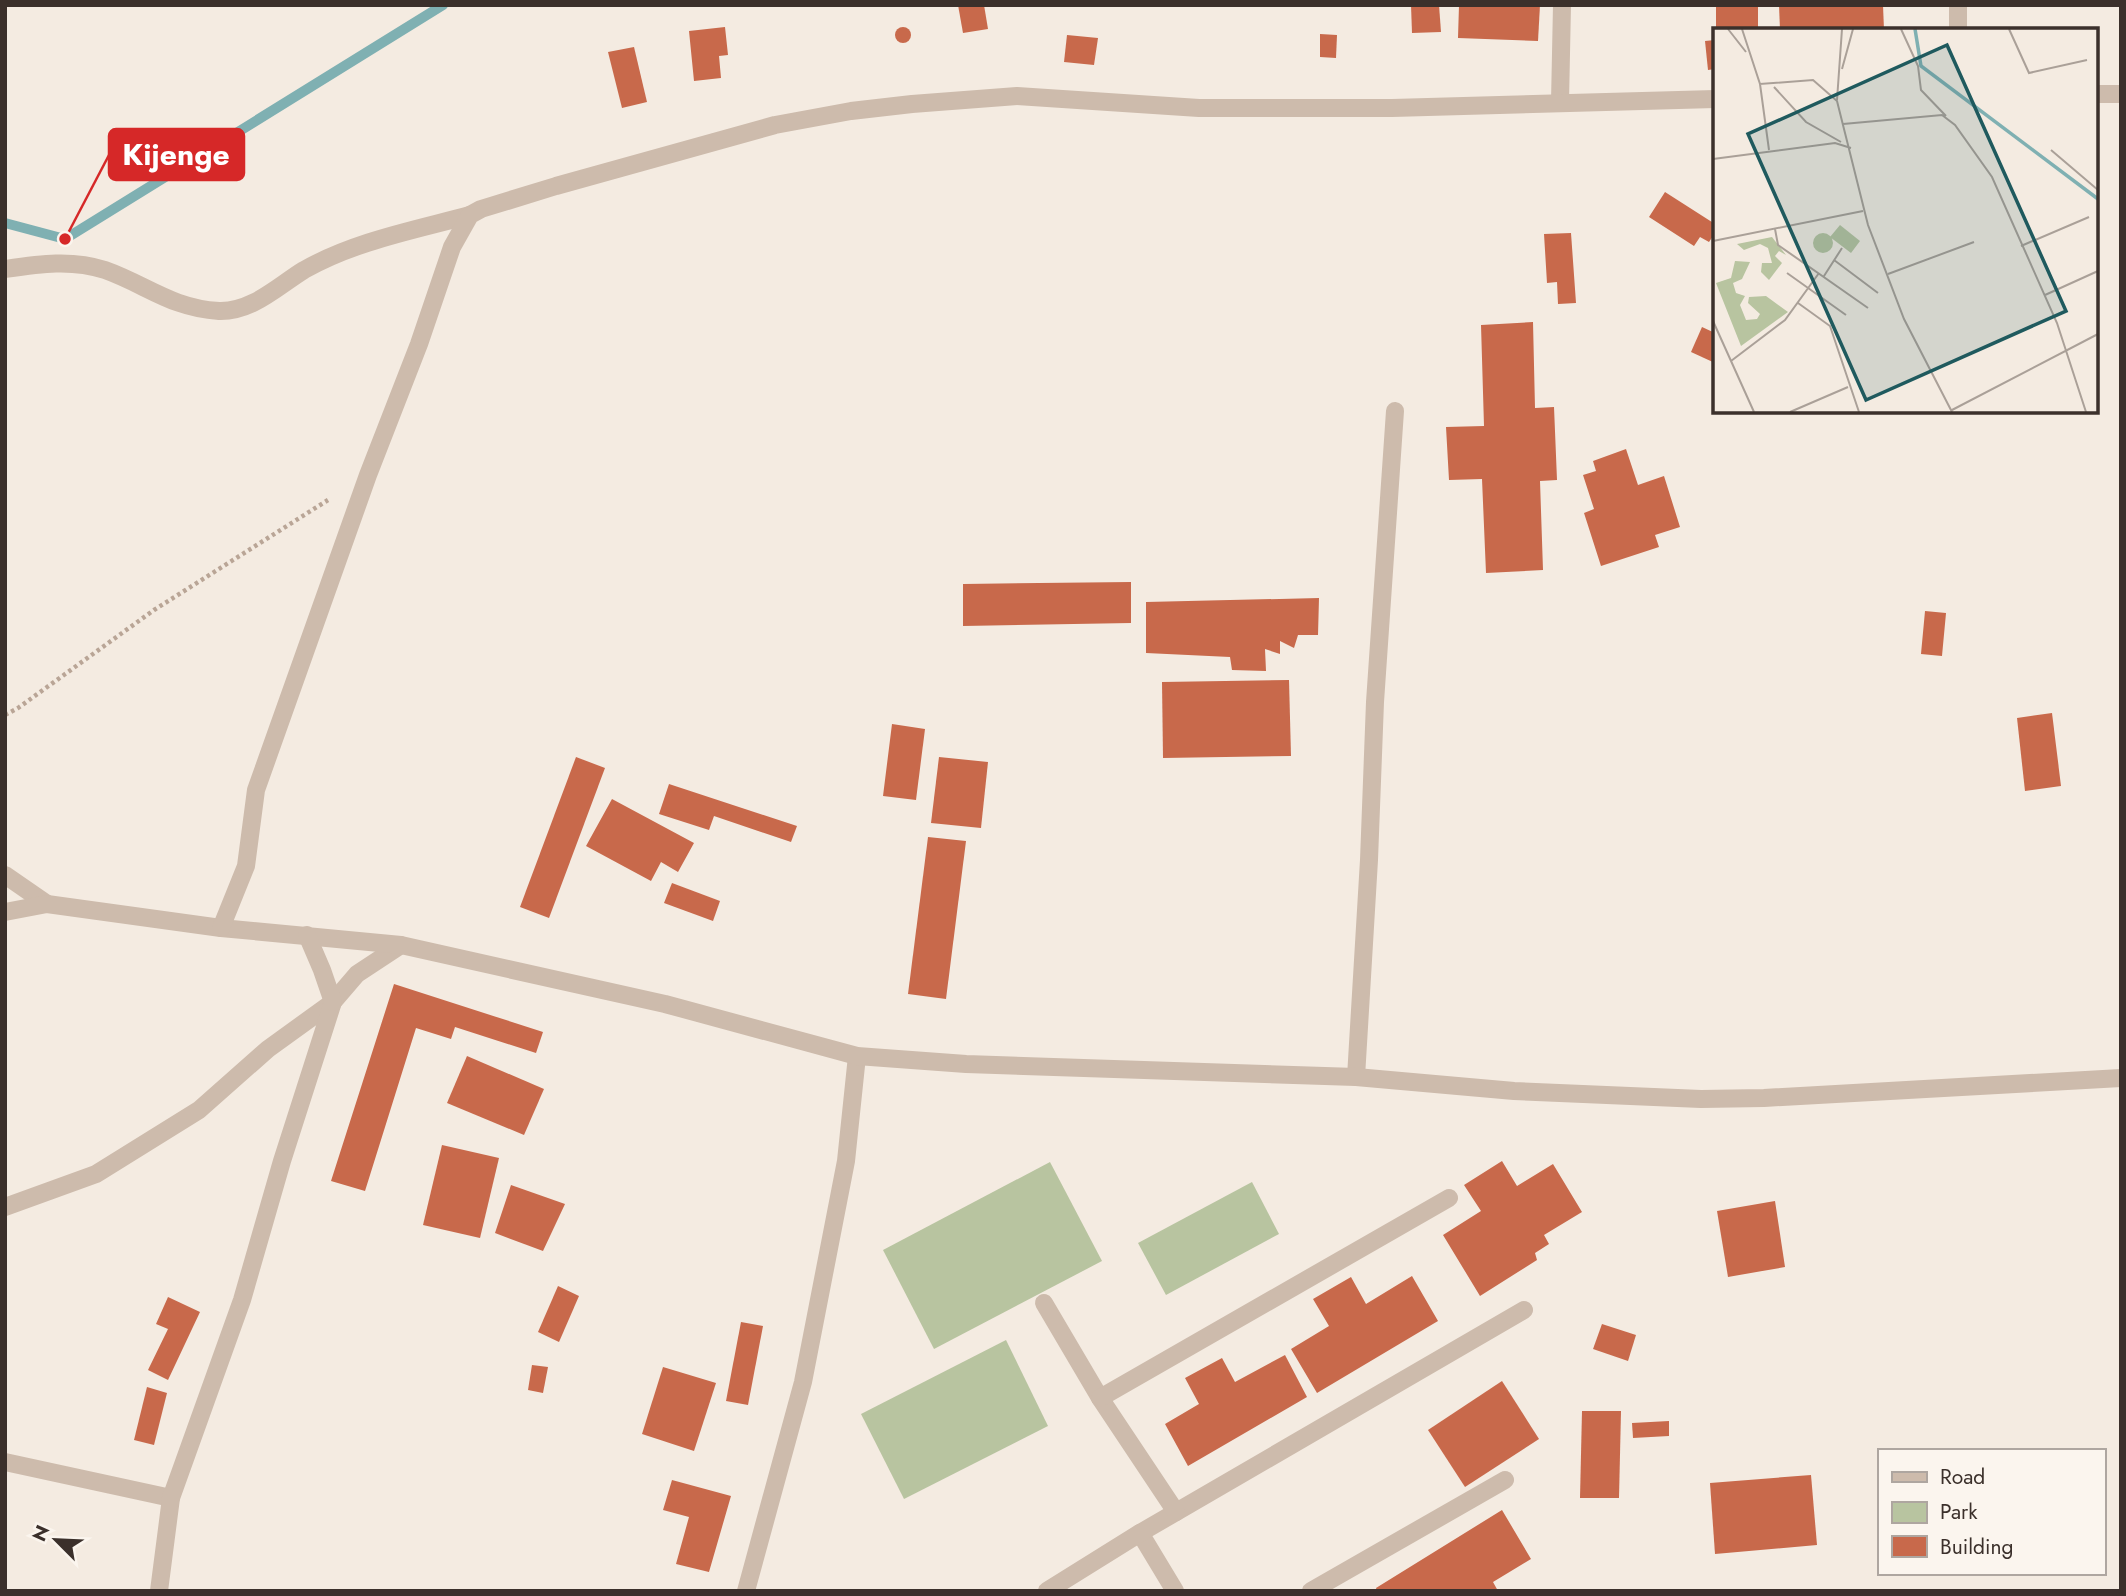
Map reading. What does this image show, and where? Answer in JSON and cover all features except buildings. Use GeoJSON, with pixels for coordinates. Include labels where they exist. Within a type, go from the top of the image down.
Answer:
{"type":"FeatureCollection","features":[{"type":"Feature","properties":{"kind":"street"},"geometry":{"type":"LineString","coordinates":[[1560,102],[1562,5]]}},
{"type":"Feature","properties":{"kind":"street"},"geometry":{"type":"LineString","coordinates":[[1958,5],[1958,28]]}},
{"type":"Feature","properties":{"kind":"street"},"geometry":{"type":"LineString","coordinates":[[2098,94],[2121,94]]}},
{"type":"Feature","properties":{"kind":"street"},"geometry":{"type":"LineString","coordinates":[[5,270],[55,262],[104,270],[174,303],[222,311],[254,303],[306,269],[370,242],[775,125],[850,111],[912,104],[1017,96],[1199,108],[1392,108],[1713,99]]}},
{"type":"Feature","properties":{"kind":"street"},"geometry":{"type":"LineString","coordinates":[[221,928],[246,866],[256,790],[452,247],[470,215]]}},
{"type":"Feature","properties":{"kind":"street"},"geometry":{"type":"LineString","coordinates":[[1356,1077],[1375,702],[1395,411]]}},
{"type":"Feature","properties":{"kind":"street"},"geometry":{"type":"LineString","coordinates":[[5,875],[47,904]]}},
{"type":"Feature","properties":{"kind":"street"},"geometry":{"type":"LineString","coordinates":[[5,912],[47,904],[221,928],[401,945],[665,1004],[857,1056],[966,1064],[1356,1077],[1514,1091],[1701,1099],[2121,1079]]}},
{"type":"Feature","properties":{"kind":"street"},"geometry":{"type":"LineString","coordinates":[[159,1591],[172,1498],[242,1300],[282,1161],[333,1002],[307,935]]}},
{"type":"Feature","properties":{"kind":"street"},"geometry":{"type":"LineString","coordinates":[[5,1207],[96,1174],[200,1110],[268,1049],[333,1002],[357,974],[401,945]]}},
{"type":"Feature","properties":{"kind":"street"},"geometry":{"type":"LineString","coordinates":[[746,1591],[803,1382],[846,1161],[857,1056]]}},
{"type":"Feature","properties":{"kind":"street"},"geometry":{"type":"LineString","coordinates":[[1100,1398],[1449,1198]]}},
{"type":"Feature","properties":{"kind":"street"},"geometry":{"type":"LineString","coordinates":[[1044,1303],[1100,1398],[1176,1512]]}},
{"type":"Feature","properties":{"kind":"street"},"geometry":{"type":"LineString","coordinates":[[1047,1591],[1140,1533],[1524,1310]]}},
{"type":"Feature","properties":{"kind":"street"},"geometry":{"type":"LineString","coordinates":[[5,1462],[172,1498]]}},
{"type":"Feature","properties":{"kind":"street"},"geometry":{"type":"LineString","coordinates":[[1311,1591],[1505,1480]]}},
{"type":"Feature","properties":{"kind":"street"},"geometry":{"type":"LineString","coordinates":[[1140,1533],[1175,1591]]}},
{"type":"Feature","properties":{"kind":"path"},"geometry":{"type":"LineString","coordinates":[[5,715],[154,610],[368,475]]}},
{"type":"Feature","properties":{"kind":"green space"},"geometry":{"type":"Polygon","coordinates":[[[1050,1162],[1102,1261],[934,1349],[883,1250],[1050,1162]]]}},
{"type":"Feature","properties":{"kind":"green space"},"geometry":{"type":"Polygon","coordinates":[[[1252,1182],[1279,1234],[1166,1295],[1138,1243],[1252,1182]]]}},
{"type":"Feature","properties":{"kind":"green space"},"geometry":{"type":"Polygon","coordinates":[[[1006,1340],[1048,1426],[904,1499],[861,1414],[1006,1340]]]}},
{"type":"Feature","properties":{"kind":"waterway"},"geometry":{"type":"LineString","coordinates":[[5,223],[65,239],[443,5]]}},
{"type":"Feature","properties":{"kind":"place","name":"Kijenge"},"geometry":{"type":"Point","coordinates":[65,239]}}]}
